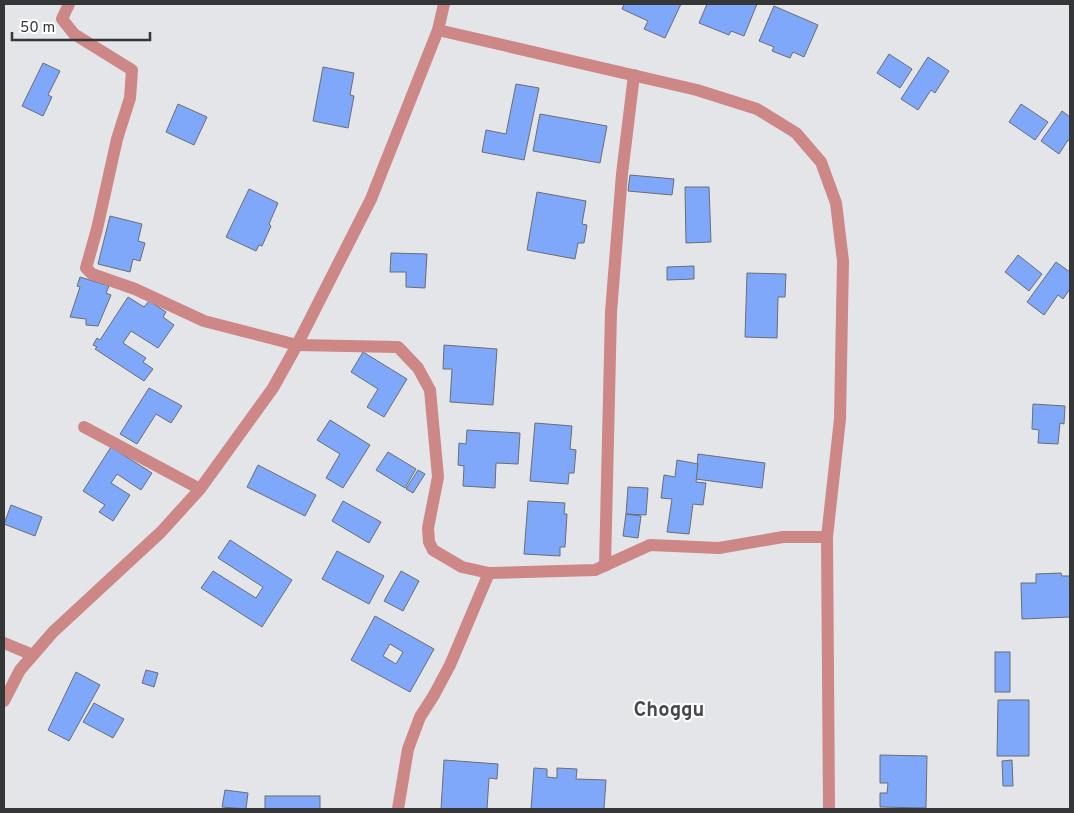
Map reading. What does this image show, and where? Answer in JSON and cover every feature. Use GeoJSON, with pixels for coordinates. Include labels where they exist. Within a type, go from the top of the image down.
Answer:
{"type":"FeatureCollection","features":[{"type":"Feature","properties":{"kind":"street"},"geometry":{"type":"LineString","coordinates":[[69,4],[62,19],[74,34],[132,70],[130,98],[117,139],[97,230],[86,268],[92,274],[135,289],[204,321],[298,345],[398,346],[418,368],[430,390],[438,476],[428,528],[429,542],[439,554],[462,567],[489,573],[595,570],[650,545],[719,548],[783,537],[827,537]]}},
{"type":"Feature","properties":{"kind":"street"},"geometry":{"type":"LineString","coordinates":[[4,701],[20,670],[53,632],[161,532],[200,489],[273,388],[298,345],[371,199],[438,30],[444,4]]}},
{"type":"Feature","properties":{"kind":"street"},"geometry":{"type":"LineString","coordinates":[[438,30],[697,90],[757,109],[796,134],[821,162],[836,203],[843,260],[840,419],[827,537],[829,809]]}},
{"type":"Feature","properties":{"kind":"street"},"geometry":{"type":"LineString","coordinates":[[605,566],[611,312],[622,174],[634,75]]}},
{"type":"Feature","properties":{"kind":"street"},"geometry":{"type":"LineString","coordinates":[[84,426],[200,489]]}},
{"type":"Feature","properties":{"kind":"street"},"geometry":{"type":"LineString","coordinates":[[398,809],[408,748],[420,717],[450,665],[489,573]]}},
{"type":"Feature","properties":{"kind":"street"},"geometry":{"type":"LineString","coordinates":[[4,643],[33,654]]}},
{"type":"Feature","properties":{"kind":"building"},"geometry":{"type":"Polygon","coordinates":[[[624,4],[681,4],[665,38],[644,29],[648,21],[622,9],[624,4]]]}},
{"type":"Feature","properties":{"kind":"building"},"geometry":{"type":"Polygon","coordinates":[[[707,4],[757,4],[744,36],[731,31],[729,35],[699,23],[707,4]]]}},
{"type":"Feature","properties":{"kind":"building"},"geometry":{"type":"Polygon","coordinates":[[[774,6],[818,25],[804,57],[793,52],[790,58],[772,51],[774,47],[759,41],[774,6]]]}},
{"type":"Feature","properties":{"kind":"building"},"geometry":{"type":"Polygon","coordinates":[[[889,54],[912,69],[900,88],[877,73],[889,54]]]}},
{"type":"Feature","properties":{"kind":"building"},"geometry":{"type":"Polygon","coordinates":[[[928,57],[949,71],[935,93],[931,90],[918,110],[901,99],[928,57]]]}},
{"type":"Feature","properties":{"kind":"building"},"geometry":{"type":"Polygon","coordinates":[[[43,63],[60,71],[48,95],[52,97],[43,116],[22,106],[43,63]]]}},
{"type":"Feature","properties":{"kind":"building"},"geometry":{"type":"Polygon","coordinates":[[[323,67],[354,73],[350,95],[354,96],[348,128],[313,121],[323,67]]]}},
{"type":"Feature","properties":{"kind":"building"},"geometry":{"type":"Polygon","coordinates":[[[516,84],[539,88],[524,160],[482,152],[486,130],[506,134],[516,84]]]}},
{"type":"Feature","properties":{"kind":"building"},"geometry":{"type":"Polygon","coordinates":[[[178,104],[207,117],[194,145],[166,132],[178,104]]]}},
{"type":"Feature","properties":{"kind":"building"},"geometry":{"type":"Polygon","coordinates":[[[1021,104],[1048,122],[1035,140],[1009,122],[1021,104]]]}},
{"type":"Feature","properties":{"kind":"building"},"geometry":{"type":"Polygon","coordinates":[[[1062,111],[1070,117],[1070,141],[1068,140],[1059,154],[1041,141],[1062,111]]]}},
{"type":"Feature","properties":{"kind":"building"},"geometry":{"type":"Polygon","coordinates":[[[540,114],[607,126],[600,163],[533,151],[540,114]]]}},
{"type":"Feature","properties":{"kind":"building"},"geometry":{"type":"Polygon","coordinates":[[[630,175],[674,179],[672,195],[628,191],[630,175]]]}},
{"type":"Feature","properties":{"kind":"building"},"geometry":{"type":"Polygon","coordinates":[[[685,187],[709,187],[711,242],[686,243],[685,187]]]}},
{"type":"Feature","properties":{"kind":"building"},"geometry":{"type":"Polygon","coordinates":[[[249,189],[278,203],[262,246],[259,245],[256,251],[226,237],[249,189]]]}},
{"type":"Feature","properties":{"kind":"building"},"geometry":{"type":"Polygon","coordinates":[[[537,192],[586,201],[582,224],[587,225],[584,243],[578,243],[575,259],[527,250],[537,192]]]}},
{"type":"Feature","properties":{"kind":"building"},"geometry":{"type":"Polygon","coordinates":[[[110,216],[142,224],[138,241],[145,243],[140,261],[133,259],[130,272],[98,264],[110,216]]]}},
{"type":"Feature","properties":{"kind":"building"},"geometry":{"type":"Polygon","coordinates":[[[391,253],[427,254],[425,288],[406,287],[406,272],[390,272],[391,253]]]}},
{"type":"Feature","properties":{"kind":"building"},"geometry":{"type":"Polygon","coordinates":[[[1018,255],[1042,274],[1029,291],[1005,272],[1018,255]]]}},
{"type":"Feature","properties":{"kind":"building"},"geometry":{"type":"Polygon","coordinates":[[[1056,262],[1070,272],[1070,289],[1063,299],[1058,295],[1044,315],[1027,302],[1056,262]]]}},
{"type":"Feature","properties":{"kind":"building"},"geometry":{"type":"Polygon","coordinates":[[[694,266],[694,279],[667,280],[667,267],[694,266]]]}},
{"type":"Feature","properties":{"kind":"building"},"geometry":{"type":"Polygon","coordinates":[[[747,273],[786,274],[785,297],[778,297],[777,338],[745,337],[747,273]]]}},
{"type":"Feature","properties":{"kind":"building"},"geometry":{"type":"Polygon","coordinates":[[[80,277],[109,286],[106,293],[111,295],[98,326],[86,325],[86,319],[70,317],[80,287],[77,286],[80,277]]]}},
{"type":"Feature","properties":{"kind":"building"},"geometry":{"type":"Polygon","coordinates":[[[128,297],[144,307],[149,301],[166,312],[163,317],[174,325],[158,348],[131,331],[123,343],[146,358],[143,362],[153,369],[144,381],[95,349],[97,347],[93,345],[97,338],[100,340],[128,297]]]}},
{"type":"Feature","properties":{"kind":"building"},"geometry":{"type":"Polygon","coordinates":[[[444,345],[497,349],[493,405],[450,402],[452,369],[443,369],[444,345]]]}},
{"type":"Feature","properties":{"kind":"building"},"geometry":{"type":"Polygon","coordinates":[[[363,352],[407,379],[384,417],[367,407],[378,389],[351,372],[363,352]]]}},
{"type":"Feature","properties":{"kind":"building"},"geometry":{"type":"Polygon","coordinates":[[[149,388],[182,406],[171,423],[156,414],[137,444],[120,434],[149,388]]]}},
{"type":"Feature","properties":{"kind":"building"},"geometry":{"type":"Polygon","coordinates":[[[1033,404],[1065,406],[1064,424],[1060,423],[1058,444],[1038,443],[1039,430],[1032,429],[1033,404]]]}},
{"type":"Feature","properties":{"kind":"building"},"geometry":{"type":"Polygon","coordinates":[[[330,420],[370,445],[343,488],[326,478],[340,454],[317,440],[330,420]]]}},
{"type":"Feature","properties":{"kind":"building"},"geometry":{"type":"Polygon","coordinates":[[[535,423],[572,426],[570,449],[576,450],[574,473],[569,473],[568,484],[530,481],[535,423]]]}},
{"type":"Feature","properties":{"kind":"building"},"geometry":{"type":"Polygon","coordinates":[[[467,430],[520,433],[518,464],[496,463],[495,488],[463,486],[464,466],[458,465],[459,443],[466,444],[467,430]]]}},
{"type":"Feature","properties":{"kind":"building"},"geometry":{"type":"Polygon","coordinates":[[[111,447],[152,473],[141,490],[117,474],[111,483],[130,495],[113,521],[99,512],[105,505],[83,491],[111,447]]]}},
{"type":"Feature","properties":{"kind":"building"},"geometry":{"type":"Polygon","coordinates":[[[388,452],[416,469],[405,488],[376,470],[388,452]]]}},
{"type":"Feature","properties":{"kind":"building"},"geometry":{"type":"Polygon","coordinates":[[[698,454],[765,463],[762,488],[696,479],[698,454]]]}},
{"type":"Feature","properties":{"kind":"building"},"geometry":{"type":"Polygon","coordinates":[[[677,460],[698,464],[696,482],[706,483],[703,505],[693,504],[689,534],[667,532],[672,499],[661,498],[664,475],[675,477],[677,460]]]}},
{"type":"Feature","properties":{"kind":"building"},"geometry":{"type":"Polygon","coordinates":[[[258,465],[316,495],[305,516],[247,487],[258,465]]]}},
{"type":"Feature","properties":{"kind":"building"},"geometry":{"type":"Polygon","coordinates":[[[418,470],[425,474],[413,493],[406,489],[418,470]]]}},
{"type":"Feature","properties":{"kind":"building"},"geometry":{"type":"Polygon","coordinates":[[[628,487],[648,488],[646,515],[626,514],[628,487]]]}},
{"type":"Feature","properties":{"kind":"building"},"geometry":{"type":"Polygon","coordinates":[[[343,501],[381,522],[369,543],[332,521],[343,501]]]}},
{"type":"Feature","properties":{"kind":"building"},"geometry":{"type":"Polygon","coordinates":[[[528,501],[565,503],[564,514],[567,514],[565,547],[560,547],[560,556],[524,554],[528,501]]]}},
{"type":"Feature","properties":{"kind":"building"},"geometry":{"type":"Polygon","coordinates":[[[11,505],[42,517],[35,536],[4,524],[11,505]]]}},
{"type":"Feature","properties":{"kind":"building"},"geometry":{"type":"Polygon","coordinates":[[[626,514],[641,516],[638,538],[623,536],[626,514]]]}},
{"type":"Feature","properties":{"kind":"building"},"geometry":{"type":"Polygon","coordinates":[[[230,540],[292,580],[262,627],[201,588],[213,571],[256,598],[263,587],[218,558],[230,540]]]}},
{"type":"Feature","properties":{"kind":"building"},"geometry":{"type":"Polygon","coordinates":[[[337,551],[384,576],[369,604],[322,579],[337,551]]]}},
{"type":"Feature","properties":{"kind":"building"},"geometry":{"type":"Polygon","coordinates":[[[401,571],[419,581],[403,611],[384,601],[401,571]]]}},
{"type":"Feature","properties":{"kind":"building"},"geometry":{"type":"Polygon","coordinates":[[[1061,573],[1062,576],[1070,576],[1070,617],[1022,619],[1021,583],[1036,583],[1036,574],[1061,573]]]}},
{"type":"Feature","properties":{"kind":"building"},"geometry":{"type":"Polygon","coordinates":[[[375,616],[434,649],[410,692],[351,660],[375,616]],[[390,644],[383,656],[396,664],[403,652],[390,644]]]}},
{"type":"Feature","properties":{"kind":"building"},"geometry":{"type":"Polygon","coordinates":[[[995,652],[1010,652],[1010,692],[995,692],[995,652]]]}},
{"type":"Feature","properties":{"kind":"building"},"geometry":{"type":"Polygon","coordinates":[[[146,670],[158,673],[154,687],[142,683],[146,670]]]}},
{"type":"Feature","properties":{"kind":"building"},"geometry":{"type":"Polygon","coordinates":[[[76,672],[100,685],[69,741],[48,730],[76,672]]]}},
{"type":"Feature","properties":{"kind":"building"},"geometry":{"type":"Polygon","coordinates":[[[998,700],[1029,700],[1029,756],[997,756],[998,700]]]}},
{"type":"Feature","properties":{"kind":"building"},"geometry":{"type":"Polygon","coordinates":[[[94,703],[124,719],[113,738],[83,722],[94,703]]]}},
{"type":"Feature","properties":{"kind":"building"},"geometry":{"type":"Polygon","coordinates":[[[880,755],[927,756],[926,808],[880,807],[880,793],[887,793],[888,783],[880,783],[880,755]]]}},
{"type":"Feature","properties":{"kind":"building"},"geometry":{"type":"Polygon","coordinates":[[[444,760],[498,764],[497,779],[489,778],[487,809],[441,809],[444,760]]]}},
{"type":"Feature","properties":{"kind":"building"},"geometry":{"type":"Polygon","coordinates":[[[1012,760],[1013,786],[1003,786],[1002,761],[1012,760]]]}},
{"type":"Feature","properties":{"kind":"building"},"geometry":{"type":"Polygon","coordinates":[[[534,768],[547,769],[547,777],[557,778],[557,768],[577,769],[576,779],[606,780],[604,809],[531,809],[534,768]]]}},
{"type":"Feature","properties":{"kind":"building"},"geometry":{"type":"Polygon","coordinates":[[[225,790],[248,793],[246,809],[222,807],[225,790]]]}},
{"type":"Feature","properties":{"kind":"building"},"geometry":{"type":"Polygon","coordinates":[[[265,796],[320,796],[320,809],[265,809],[265,796]]]}},
{"type":"Feature","properties":{"kind":"district","name":"Choggu"},"geometry":{"type":"Point","coordinates":[669,709]}}]}
